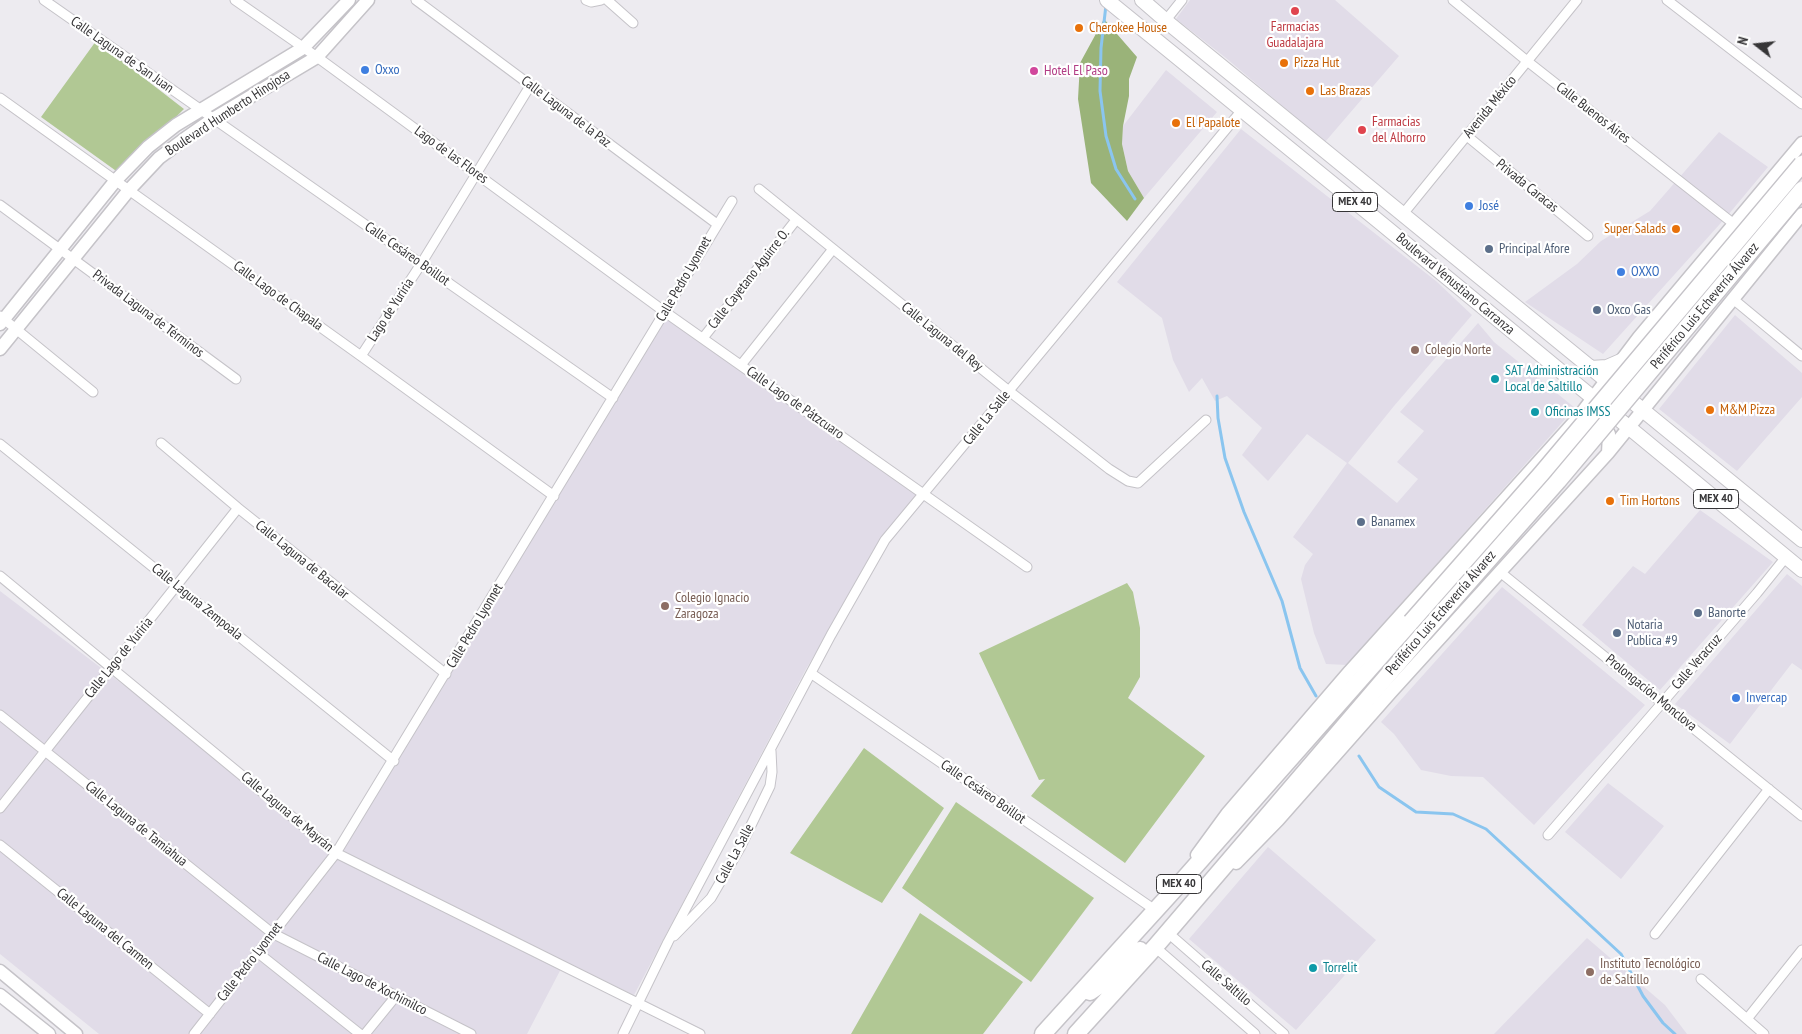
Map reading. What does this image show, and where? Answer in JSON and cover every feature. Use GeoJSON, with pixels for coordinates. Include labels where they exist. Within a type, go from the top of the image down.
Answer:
{"type":"FeatureCollection","features":[{"type":"Feature","properties":{"kind":"highway","name":"Periférico Luis Echeverría Álvarez"},"geometry":{"type":"LineString","coordinates":[[1076,1034],[1155,947],[1212,880],[1542,473],[1802,164]]}},
{"type":"Feature","properties":{"kind":"highway","name":"Periférico Luis Echeverría Álvarez"},"geometry":{"type":"LineString","coordinates":[[1043,1034],[1155,910],[1417,628],[1558,481],[1802,190]]}},
{"type":"Feature","properties":{"kind":"highway"},"geometry":{"type":"LineString","coordinates":[[1070,1004],[1103,983],[1134,955],[1167,932]]}},
{"type":"Feature","properties":{"kind":"main road","name":"Boulevard Venustiano Carranza"},"geometry":{"type":"LineString","coordinates":[[1142,0],[1802,540]]}},
{"type":"Feature","properties":{"kind":"main road","name":"Boulevard Venustiano Carranza"},"geometry":{"type":"LineString","coordinates":[[1111,3],[1802,570]]}},
{"type":"Feature","properties":{"kind":"main road"},"geometry":{"type":"LineString","coordinates":[[1590,368],[1606,367],[1623,360]]}},
{"type":"Feature","properties":{"kind":"street","name":"Calle Laguna de San Juan"},"geometry":{"type":"LineString","coordinates":[[44,0],[200,110]]}},
{"type":"Feature","properties":{"kind":"street","name":"Lago de las Flores"},"geometry":{"type":"LineString","coordinates":[[235,0],[317,57],[665,312]]}},
{"type":"Feature","properties":{"kind":"street","name":"Boulevard Humberto Hinojosa"},"geometry":{"type":"LineString","coordinates":[[1,320],[116,180],[148,148],[176,125],[303,48],[349,0]]}},
{"type":"Feature","properties":{"kind":"street","name":"Boulevard Humberto Hinojosa"},"geometry":{"type":"LineString","coordinates":[[0,349],[129,190],[159,158],[213,119],[317,57],[368,0]]}},
{"type":"Feature","properties":{"kind":"street","name":"Calle Laguna de la Paz"},"geometry":{"type":"LineString","coordinates":[[416,0],[717,224]]}},
{"type":"Feature","properties":{"kind":"street"},"geometry":{"type":"LineString","coordinates":[[586,0],[591,2],[601,0]]}},
{"type":"Feature","properties":{"kind":"street"},"geometry":{"type":"LineString","coordinates":[[606,0],[632,23]]}},
{"type":"Feature","properties":{"kind":"street"},"geometry":{"type":"LineString","coordinates":[[1166,20],[1182,0]]}},
{"type":"Feature","properties":{"kind":"street","name":"Calle Buenos Aires"},"geometry":{"type":"LineString","coordinates":[[1453,0],[1527,61],[1734,224]]}},
{"type":"Feature","properties":{"kind":"street","name":"Avenida México"},"geometry":{"type":"LineString","coordinates":[[1403,214],[1576,0]]}},
{"type":"Feature","properties":{"kind":"street"},"geometry":{"type":"LineString","coordinates":[[1667,0],[1802,104]]}},
{"type":"Feature","properties":{"kind":"street","name":"Lago de Yuriria"},"geometry":{"type":"LineString","coordinates":[[361,356],[421,264],[530,86]]}},
{"type":"Feature","properties":{"kind":"street","name":"Calle Lago de Chapala"},"geometry":{"type":"LineString","coordinates":[[0,98],[554,496]]}},
{"type":"Feature","properties":{"kind":"street","name":"Calle Cesáreo Boillot"},"geometry":{"type":"LineString","coordinates":[[200,110],[613,398]]}},
{"type":"Feature","properties":{"kind":"street","name":"Calle La Salle"},"geometry":{"type":"LineString","coordinates":[[623,1034],[668,942],[812,674],[831,635],[885,540],[1242,110]]}},
{"type":"Feature","properties":{"kind":"street","name":"Privada Caracas"},"geometry":{"type":"LineString","coordinates":[[1467,136],[1588,236]]}},
{"type":"Feature","properties":{"kind":"street","name":"Periférico Luis Echeverría Álvarez"},"geometry":{"type":"LineString","coordinates":[[1183,880],[1208,838],[1227,814],[1350,671],[1574,422],[1640,337],[1802,143]]}},
{"type":"Feature","properties":{"kind":"street","name":"Calle Laguna del Rey"},"geometry":{"type":"LineString","coordinates":[[759,189],[1009,391],[1108,469],[1128,481],[1138,483],[1206,420]]}},
{"type":"Feature","properties":{"kind":"street","name":"Calle Pedro Lyonnet"},"geometry":{"type":"LineString","coordinates":[[194,1034],[336,853],[732,201]]}},
{"type":"Feature","properties":{"kind":"street","name":"Privada Laguna de Términos"},"geometry":{"type":"LineString","coordinates":[[0,204],[236,379]]}},
{"type":"Feature","properties":{"kind":"street"},"geometry":{"type":"LineString","coordinates":[[1212,880],[1226,872],[1239,861],[1278,820],[1608,453],[1802,214]]}},
{"type":"Feature","properties":{"kind":"street","name":"Calle Cayetano Aguirre O."},"geometry":{"type":"LineString","coordinates":[[703,338],[796,220]]}},
{"type":"Feature","properties":{"kind":"street"},"geometry":{"type":"LineString","coordinates":[[741,365],[833,249]]}},
{"type":"Feature","properties":{"kind":"street"},"geometry":{"type":"LineString","coordinates":[[1733,299],[1802,356]]}},
{"type":"Feature","properties":{"kind":"street","name":"Calle Lago de Pátzcuaro"},"geometry":{"type":"LineString","coordinates":[[665,312],[1027,567]]}},
{"type":"Feature","properties":{"kind":"street"},"geometry":{"type":"LineString","coordinates":[[1,320],[17,329],[93,392]]}},
{"type":"Feature","properties":{"kind":"street"},"geometry":{"type":"LineString","coordinates":[[1640,337],[1626,365],[1629,381],[1635,387],[1643,389],[1661,387]]}},
{"type":"Feature","properties":{"kind":"street"},"geometry":{"type":"LineString","coordinates":[[1574,422],[1592,419],[1605,427],[1609,434],[1608,453]]}},
{"type":"Feature","properties":{"kind":"street","name":"Calle Laguna de Bacalar"},"geometry":{"type":"LineString","coordinates":[[161,443],[238,508],[446,674]]}},
{"type":"Feature","properties":{"kind":"street","name":"Calle Laguna Zempoala"},"geometry":{"type":"LineString","coordinates":[[0,444],[394,760]]}},
{"type":"Feature","properties":{"kind":"street","name":"Calle Lago de Yuriria"},"geometry":{"type":"LineString","coordinates":[[0,808],[238,508]]}},
{"type":"Feature","properties":{"kind":"street","name":"Calle Veracruz"},"geometry":{"type":"LineString","coordinates":[[1548,835],[1786,557]]}},
{"type":"Feature","properties":{"kind":"street","name":"Prolongación Monclova"},"geometry":{"type":"LineString","coordinates":[[1500,572],[1802,816]]}},
{"type":"Feature","properties":{"kind":"street","name":"Calle Laguna de Mayrán"},"geometry":{"type":"LineString","coordinates":[[0,576],[336,853],[700,1034]]}},
{"type":"Feature","properties":{"kind":"street","name":"Calle Cesáreo Boillot"},"geometry":{"type":"LineString","coordinates":[[812,674],[1155,910]]}},
{"type":"Feature","properties":{"kind":"street","name":"Calle Laguna de Tamiahua"},"geometry":{"type":"LineString","coordinates":[[0,715],[272,934]]}},
{"type":"Feature","properties":{"kind":"street","name":"Calle La Salle"},"geometry":{"type":"LineString","coordinates":[[668,942],[711,898],[740,848],[770,786],[772,772],[770,751]]}},
{"type":"Feature","properties":{"kind":"street"},"geometry":{"type":"LineString","coordinates":[[1655,934],[1769,789]]}},
{"type":"Feature","properties":{"kind":"street","name":"Calle Laguna del Carmen"},"geometry":{"type":"LineString","coordinates":[[0,844],[210,1014]]}},
{"type":"Feature","properties":{"kind":"street","name":"Calle Saltillo"},"geometry":{"type":"LineString","coordinates":[[1167,932],[1284,1034]]}},
{"type":"Feature","properties":{"kind":"street","name":"Calle Lago de Xochimilco"},"geometry":{"type":"LineString","coordinates":[[272,934],[471,1034]]}},
{"type":"Feature","properties":{"kind":"street","name":"Calle Saltillo"},"geometry":{"type":"LineString","coordinates":[[1155,947],[1255,1034]]}},
{"type":"Feature","properties":{"kind":"street"},"geometry":{"type":"LineString","coordinates":[[1746,1019],[1802,950]]}},
{"type":"Feature","properties":{"kind":"street"},"geometry":{"type":"LineString","coordinates":[[257,952],[360,1034]]}},
{"type":"Feature","properties":{"kind":"street"},"geometry":{"type":"LineString","coordinates":[[0,971],[76,1034]]}},
{"type":"Feature","properties":{"kind":"street"},"geometry":{"type":"LineString","coordinates":[[1702,979],[1764,1034]]}},
{"type":"Feature","properties":{"kind":"street"},"geometry":{"type":"LineString","coordinates":[[0,994],[49,1034]]}},
{"type":"Feature","properties":{"kind":"street"},"geometry":{"type":"LineString","coordinates":[[365,1034],[396,996]]}},
{"type":"Feature","properties":{"kind":"shaded area"},"geometry":{"type":"Polygon","coordinates":[[[1190,0],[1335,0],[1399,56],[1325,142],[1226,58],[1176,19],[1190,0]]]}},
{"type":"Feature","properties":{"kind":"shaded area"},"geometry":{"type":"Polygon","coordinates":[[[1166,70],[1217,112],[1144,198],[1128,171],[1122,144],[1123,126],[1166,70]]]}},
{"type":"Feature","properties":{"kind":"shaded area"},"geometry":{"type":"Polygon","coordinates":[[[1241,129],[1436,281],[1472,315],[1348,463],[1397,503],[1418,479],[1397,462],[1424,431],[1400,412],[1478,323],[1494,342],[1575,408],[1347,665],[1326,664],[1314,633],[1301,579],[1305,565],[1313,554],[1293,537],[1347,463],[1307,434],[1268,481],[1242,455],[1262,428],[1227,396],[1215,401],[1202,378],[1189,392],[1173,360],[1162,318],[1117,282],[1241,129]]]}},
{"type":"Feature","properties":{"kind":"shaded area"},"geometry":{"type":"Polygon","coordinates":[[[1719,132],[1768,167],[1728,215],[1603,354],[1525,302],[1577,264],[1601,241],[1650,211],[1719,132]]]}},
{"type":"Feature","properties":{"kind":"shaded area"},"geometry":{"type":"Polygon","coordinates":[[[665,312],[924,493],[882,543],[806,669],[634,995],[490,926],[563,965],[527,1034],[99,1034],[0,954],[0,591],[339,849],[665,312]]]}},
{"type":"Feature","properties":{"kind":"shaded area"},"geometry":{"type":"Polygon","coordinates":[[[1735,315],[1802,373],[1802,397],[1737,471],[1659,409],[1735,315]]]}},
{"type":"Feature","properties":{"kind":"shaded area"},"geometry":{"type":"Polygon","coordinates":[[[1700,510],[1773,562],[1660,690],[1582,625],[1633,566],[1645,574],[1700,510]]]}},
{"type":"Feature","properties":{"kind":"shaded area"},"geometry":{"type":"Polygon","coordinates":[[[1787,574],[1802,586],[1802,670],[1792,663],[1730,744],[1675,704],[1787,574]]]}},
{"type":"Feature","properties":{"kind":"shaded area"},"geometry":{"type":"Polygon","coordinates":[[[1502,587],[1645,705],[1534,825],[1483,777],[1451,776],[1421,770],[1394,734],[1381,722],[1502,587]]]}},
{"type":"Feature","properties":{"kind":"shaded area"},"geometry":{"type":"Polygon","coordinates":[[[1608,783],[1664,826],[1621,879],[1565,832],[1608,783]]]}},
{"type":"Feature","properties":{"kind":"shaded area","name":"Torrelit"},"geometry":{"type":"Polygon","coordinates":[[[1268,847],[1376,940],[1296,1030],[1189,939],[1268,847]]]}},
{"type":"Feature","properties":{"kind":"shaded area","name":"Instituto Tecnológico de Saltillo"},"geometry":{"type":"Polygon","coordinates":[[[1587,938],[1665,1005],[1687,1034],[1494,1034],[1587,938]]]}},
{"type":"Feature","properties":{"kind":"green space"},"geometry":{"type":"Polygon","coordinates":[[[1104,19],[1137,57],[1129,79],[1129,96],[1123,126],[1122,144],[1128,171],[1144,198],[1127,221],[1091,183],[1078,99],[1080,63],[1104,19]]]}},
{"type":"Feature","properties":{"kind":"green space"},"geometry":{"type":"Polygon","coordinates":[[[96,41],[184,109],[119,173],[41,117],[96,41]]]}},
{"type":"Feature","properties":{"kind":"green space"},"geometry":{"type":"Polygon","coordinates":[[[1127,583],[1133,592],[1140,628],[1140,677],[1128,698],[1205,756],[1125,863],[1031,796],[1045,779],[1039,780],[979,653],[1127,583]]]}},
{"type":"Feature","properties":{"kind":"green space"},"geometry":{"type":"Polygon","coordinates":[[[864,748],[944,808],[882,903],[790,853],[864,748]]]}},
{"type":"Feature","properties":{"kind":"green space"},"geometry":{"type":"Polygon","coordinates":[[[956,802],[1094,898],[1031,982],[902,888],[956,802]]]}},
{"type":"Feature","properties":{"kind":"green space"},"geometry":{"type":"Polygon","coordinates":[[[920,913],[1023,982],[983,1034],[851,1034],[920,913]]]}},
{"type":"Feature","properties":{"kind":"waterway"},"geometry":{"type":"LineString","coordinates":[[1106,5],[1101,48],[1100,91],[1106,136],[1116,169],[1135,199]]}},
{"type":"Feature","properties":{"kind":"waterway"},"geometry":{"type":"LineString","coordinates":[[1217,396],[1218,418],[1225,458],[1244,512],[1282,601],[1300,668],[1316,696]]}},
{"type":"Feature","properties":{"kind":"waterway"},"geometry":{"type":"LineString","coordinates":[[1359,756],[1379,787],[1416,812],[1453,814],[1486,829],[1621,954],[1643,996],[1663,1023],[1675,1034]]}},
{"type":"Feature","properties":{"kind":"place","name":"Farmacias Guadalajara"},"geometry":{"type":"Point","coordinates":[1295,11]}},
{"type":"Feature","properties":{"kind":"place","name":"Cherokee House"},"geometry":{"type":"Point","coordinates":[1079,28]}},
{"type":"Feature","properties":{"kind":"place","name":"Pizza Hut"},"geometry":{"type":"Point","coordinates":[1284,63]}},
{"type":"Feature","properties":{"kind":"place","name":"Oxxo"},"geometry":{"type":"Point","coordinates":[365,70]}},
{"type":"Feature","properties":{"kind":"place","name":"Hotel El Paso"},"geometry":{"type":"Point","coordinates":[1034,71]}},
{"type":"Feature","properties":{"kind":"place","name":"Las Brazas"},"geometry":{"type":"Point","coordinates":[1310,91]}},
{"type":"Feature","properties":{"kind":"place","name":"El Papalote"},"geometry":{"type":"Point","coordinates":[1176,123]}},
{"type":"Feature","properties":{"kind":"place","name":"Farmacias del Alhorro"},"geometry":{"type":"Point","coordinates":[1362,130]}},
{"type":"Feature","properties":{"kind":"place","name":"José"},"geometry":{"type":"Point","coordinates":[1469,206]}},
{"type":"Feature","properties":{"kind":"place","name":"Super Salads"},"geometry":{"type":"Point","coordinates":[1676,229]}},
{"type":"Feature","properties":{"kind":"place","name":"Principal Afore"},"geometry":{"type":"Point","coordinates":[1489,249]}},
{"type":"Feature","properties":{"kind":"place","name":"OXXO"},"geometry":{"type":"Point","coordinates":[1621,272]}},
{"type":"Feature","properties":{"kind":"place","name":"Oxco Gas"},"geometry":{"type":"Point","coordinates":[1597,310]}},
{"type":"Feature","properties":{"kind":"place","name":"Colegio Norte"},"geometry":{"type":"Point","coordinates":[1415,350]}},
{"type":"Feature","properties":{"kind":"place","name":"SAT Administración Local de Saltillo"},"geometry":{"type":"Point","coordinates":[1495,379]}},
{"type":"Feature","properties":{"kind":"place","name":"M&M Pizza"},"geometry":{"type":"Point","coordinates":[1710,410]}},
{"type":"Feature","properties":{"kind":"place","name":"Oficinas IMSS"},"geometry":{"type":"Point","coordinates":[1535,412]}},
{"type":"Feature","properties":{"kind":"place","name":"Tim Hortons"},"geometry":{"type":"Point","coordinates":[1610,501]}},
{"type":"Feature","properties":{"kind":"place","name":"Banamex"},"geometry":{"type":"Point","coordinates":[1361,522]}},
{"type":"Feature","properties":{"kind":"place","name":"Colegio Ignacio Zaragoza"},"geometry":{"type":"Point","coordinates":[665,606]}},
{"type":"Feature","properties":{"kind":"place","name":"Banorte"},"geometry":{"type":"Point","coordinates":[1698,613]}},
{"type":"Feature","properties":{"kind":"place","name":"Notaria Publica #9"},"geometry":{"type":"Point","coordinates":[1617,633]}},
{"type":"Feature","properties":{"kind":"place","name":"Invercap"},"geometry":{"type":"Point","coordinates":[1736,698]}},
{"type":"Feature","properties":{"kind":"place","name":"Torrelit"},"geometry":{"type":"Point","coordinates":[1313,968]}},
{"type":"Feature","properties":{"kind":"place","name":"Instituto Tecnológico de Saltillo"},"geometry":{"type":"Point","coordinates":[1590,972]}}]}
